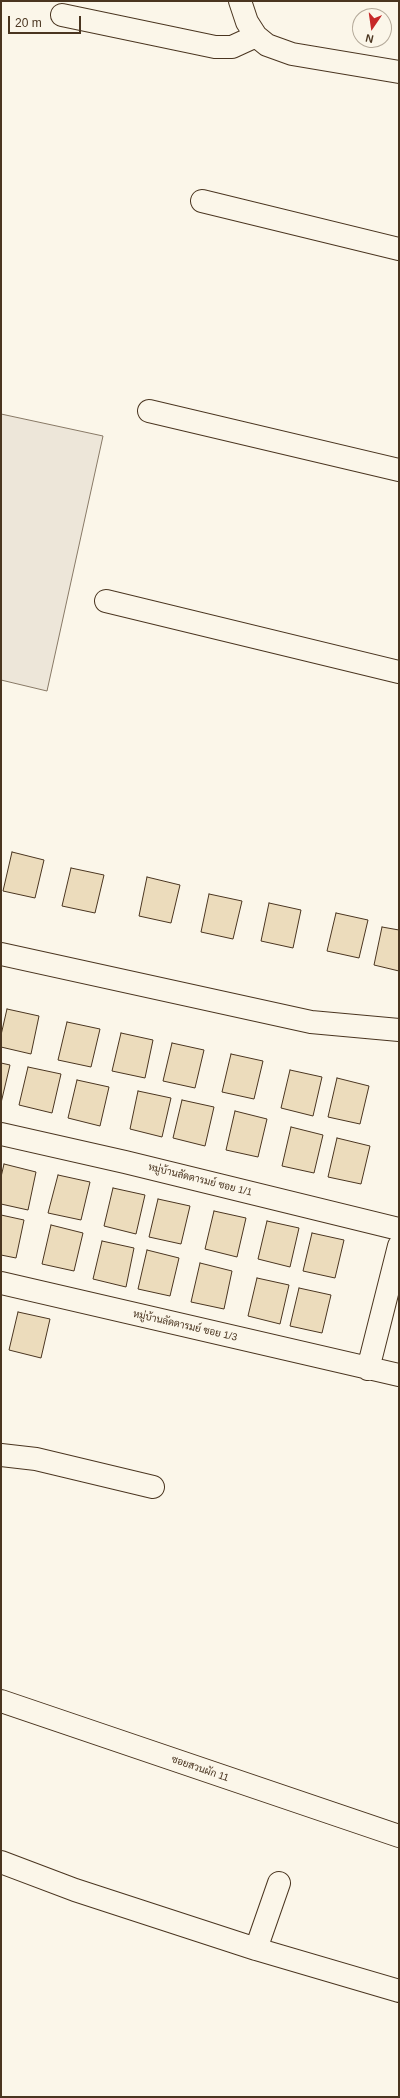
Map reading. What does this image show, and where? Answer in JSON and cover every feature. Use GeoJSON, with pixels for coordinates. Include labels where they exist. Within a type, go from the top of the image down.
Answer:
{"type":"FeatureCollection","features":[{"type":"Feature","properties":{"kind":"street"},"geometry":{"type":"LineString","coordinates":[[240,1],[247,22],[256,36],[267,45],[292,54],[399,72]]}},
{"type":"Feature","properties":{"kind":"street"},"geometry":{"type":"LineString","coordinates":[[62,15],[215,48],[232,47],[256,36]]}},
{"type":"Feature","properties":{"kind":"street"},"geometry":{"type":"LineString","coordinates":[[202,201],[399,248]]}},
{"type":"Feature","properties":{"kind":"street"},"geometry":{"type":"LineString","coordinates":[[149,411],[399,470]]}},
{"type":"Feature","properties":{"kind":"street"},"geometry":{"type":"LineString","coordinates":[[106,601],[399,672]]}},
{"type":"Feature","properties":{"kind":"street"},"geometry":{"type":"LineString","coordinates":[[1,954],[311,1022],[399,1030]]}},
{"type":"Feature","properties":{"kind":"street","name":"หมู่บ้านลัดดารมย์ ซอย 1/1"},"geometry":{"type":"LineString","coordinates":[[1,1134],[132,1164],[399,1229]]}},
{"type":"Feature","properties":{"kind":"street"},"geometry":{"type":"LineString","coordinates":[[368,1369],[399,1246]]}},
{"type":"Feature","properties":{"kind":"street","name":"หมู่บ้านลัดดารมย์ ซอย 1/3"},"geometry":{"type":"LineString","coordinates":[[1,1284],[399,1375]]}},
{"type":"Feature","properties":{"kind":"street"},"geometry":{"type":"LineString","coordinates":[[1,1455],[36,1459],[153,1487]]}},
{"type":"Feature","properties":{"kind":"street","name":"ซอยสวนผัก 11"},"geometry":{"type":"LineString","coordinates":[[1,1701],[399,1836]]}},
{"type":"Feature","properties":{"kind":"street"},"geometry":{"type":"LineString","coordinates":[[1,1862],[74,1890],[256,1949],[399,1991]]}},
{"type":"Feature","properties":{"kind":"street"},"geometry":{"type":"LineString","coordinates":[[256,1949],[279,1884]]}},
{"type":"Feature","properties":{"kind":"shaded area"},"geometry":{"type":"Polygon","coordinates":[[[1,414],[103,436],[47,691],[1,680],[1,414]]]}},
{"type":"Feature","properties":{"kind":"building"},"geometry":{"type":"Polygon","coordinates":[[[12,852],[44,860],[35,898],[3,891],[12,852]]]}},
{"type":"Feature","properties":{"kind":"building"},"geometry":{"type":"Polygon","coordinates":[[[71,868],[104,875],[95,913],[62,906],[71,868]]]}},
{"type":"Feature","properties":{"kind":"building"},"geometry":{"type":"Polygon","coordinates":[[[147,877],[180,885],[171,923],[139,916],[147,877]]]}},
{"type":"Feature","properties":{"kind":"building"},"geometry":{"type":"Polygon","coordinates":[[[209,894],[242,901],[233,939],[201,932],[209,894]]]}},
{"type":"Feature","properties":{"kind":"building"},"geometry":{"type":"Polygon","coordinates":[[[269,903],[301,910],[293,948],[261,941],[269,903]]]}},
{"type":"Feature","properties":{"kind":"building"},"geometry":{"type":"Polygon","coordinates":[[[336,913],[368,920],[359,958],[327,951],[336,913]]]}},
{"type":"Feature","properties":{"kind":"building"},"geometry":{"type":"Polygon","coordinates":[[[382,927],[399,930],[399,971],[374,965],[382,927]]]}},
{"type":"Feature","properties":{"kind":"building"},"geometry":{"type":"Polygon","coordinates":[[[7,1009],[39,1016],[31,1054],[1,1047],[1,1035],[7,1009]]]}},
{"type":"Feature","properties":{"kind":"building"},"geometry":{"type":"Polygon","coordinates":[[[67,1022],[100,1029],[91,1067],[58,1060],[67,1022]]]}},
{"type":"Feature","properties":{"kind":"building"},"geometry":{"type":"Polygon","coordinates":[[[121,1033],[153,1040],[145,1078],[112,1071],[121,1033]]]}},
{"type":"Feature","properties":{"kind":"building"},"geometry":{"type":"Polygon","coordinates":[[[172,1043],[204,1050],[195,1088],[163,1081],[172,1043]]]}},
{"type":"Feature","properties":{"kind":"building"},"geometry":{"type":"Polygon","coordinates":[[[231,1054],[263,1061],[254,1099],[222,1092],[231,1054]]]}},
{"type":"Feature","properties":{"kind":"building"},"geometry":{"type":"Polygon","coordinates":[[[1,1063],[10,1065],[1,1103],[1,1063]]]}},
{"type":"Feature","properties":{"kind":"building"},"geometry":{"type":"Polygon","coordinates":[[[28,1067],[61,1074],[52,1113],[19,1105],[28,1067]]]}},
{"type":"Feature","properties":{"kind":"building"},"geometry":{"type":"Polygon","coordinates":[[[290,1070],[322,1077],[313,1116],[281,1108],[290,1070]]]}},
{"type":"Feature","properties":{"kind":"building"},"geometry":{"type":"Polygon","coordinates":[[[337,1078],[369,1086],[360,1124],[328,1117],[337,1078]]]}},
{"type":"Feature","properties":{"kind":"building"},"geometry":{"type":"Polygon","coordinates":[[[77,1080],[109,1087],[100,1126],[68,1118],[77,1080]]]}},
{"type":"Feature","properties":{"kind":"building"},"geometry":{"type":"Polygon","coordinates":[[[138,1091],[171,1098],[162,1137],[130,1129],[138,1091]]]}},
{"type":"Feature","properties":{"kind":"building"},"geometry":{"type":"Polygon","coordinates":[[[182,1100],[214,1107],[205,1146],[173,1138],[182,1100]]]}},
{"type":"Feature","properties":{"kind":"building"},"geometry":{"type":"Polygon","coordinates":[[[235,1111],[267,1119],[258,1157],[226,1150],[235,1111]]]}},
{"type":"Feature","properties":{"kind":"building"},"geometry":{"type":"Polygon","coordinates":[[[291,1127],[323,1135],[314,1173],[282,1166],[291,1127]]]}},
{"type":"Feature","properties":{"kind":"building"},"geometry":{"type":"Polygon","coordinates":[[[337,1138],[370,1146],[361,1184],[328,1177],[337,1138]]]}},
{"type":"Feature","properties":{"kind":"building"},"geometry":{"type":"Polygon","coordinates":[[[4,1164],[36,1172],[28,1210],[1,1204],[1,1177],[4,1164]]]}},
{"type":"Feature","properties":{"kind":"building"},"geometry":{"type":"Polygon","coordinates":[[[58,1175],[90,1182],[81,1220],[48,1213],[58,1175]]]}},
{"type":"Feature","properties":{"kind":"building"},"geometry":{"type":"Polygon","coordinates":[[[113,1188],[145,1195],[136,1234],[104,1226],[113,1188]]]}},
{"type":"Feature","properties":{"kind":"building"},"geometry":{"type":"Polygon","coordinates":[[[158,1199],[190,1206],[181,1244],[149,1237],[158,1199]]]}},
{"type":"Feature","properties":{"kind":"building"},"geometry":{"type":"Polygon","coordinates":[[[214,1211],[246,1218],[237,1257],[205,1249],[214,1211]]]}},
{"type":"Feature","properties":{"kind":"building"},"geometry":{"type":"Polygon","coordinates":[[[1,1215],[24,1220],[16,1258],[1,1255],[1,1215]]]}},
{"type":"Feature","properties":{"kind":"building"},"geometry":{"type":"Polygon","coordinates":[[[267,1221],[299,1228],[290,1267],[258,1259],[267,1221]]]}},
{"type":"Feature","properties":{"kind":"building"},"geometry":{"type":"Polygon","coordinates":[[[51,1225],[83,1233],[74,1271],[42,1264],[51,1225]]]}},
{"type":"Feature","properties":{"kind":"building"},"geometry":{"type":"Polygon","coordinates":[[[312,1233],[344,1240],[335,1278],[303,1271],[312,1233]]]}},
{"type":"Feature","properties":{"kind":"building"},"geometry":{"type":"Polygon","coordinates":[[[102,1241],[134,1248],[126,1287],[93,1279],[102,1241]]]}},
{"type":"Feature","properties":{"kind":"building"},"geometry":{"type":"Polygon","coordinates":[[[147,1250],[179,1258],[170,1296],[138,1289],[147,1250]]]}},
{"type":"Feature","properties":{"kind":"building"},"geometry":{"type":"Polygon","coordinates":[[[200,1263],[232,1271],[224,1309],[191,1302],[200,1263]]]}},
{"type":"Feature","properties":{"kind":"building"},"geometry":{"type":"Polygon","coordinates":[[[257,1278],[289,1285],[280,1324],[248,1316],[257,1278]]]}},
{"type":"Feature","properties":{"kind":"building"},"geometry":{"type":"Polygon","coordinates":[[[299,1288],[331,1295],[322,1333],[290,1326],[299,1288]]]}},
{"type":"Feature","properties":{"kind":"building"},"geometry":{"type":"Polygon","coordinates":[[[18,1312],[50,1319],[41,1358],[9,1350],[18,1312]]]}}]}
